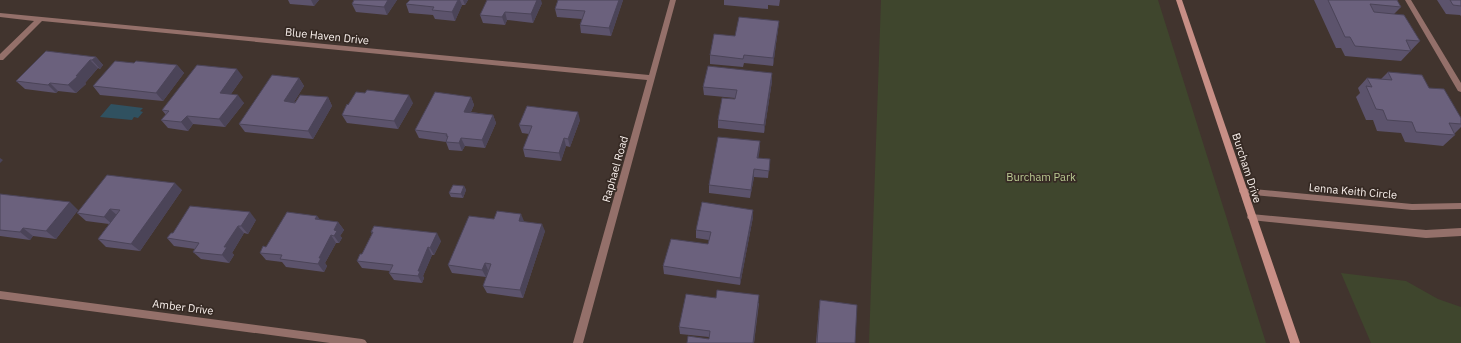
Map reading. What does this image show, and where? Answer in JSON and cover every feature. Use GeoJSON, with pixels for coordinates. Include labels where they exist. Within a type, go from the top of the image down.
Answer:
{"type":"FeatureCollection","features":[{"type":"Feature","properties":{"kind":"street","name":"Raphael Road"},"geometry":{"type":"LineString","coordinates":[[578,343],[673,0]]}},
{"type":"Feature","properties":{"kind":"street","name":"Burcham Drive"},"geometry":{"type":"LineString","coordinates":[[1179,0],[1251,217],[1295,343]]}},
{"type":"Feature","properties":{"kind":"street"},"geometry":{"type":"LineString","coordinates":[[1408,0],[1461,89]]}},
{"type":"Feature","properties":{"kind":"street","name":"Blue Haven Drive"},"geometry":{"type":"LineString","coordinates":[[0,14],[652,78]]}},
{"type":"Feature","properties":{"kind":"street"},"geometry":{"type":"LineString","coordinates":[[0,58],[40,19]]}},
{"type":"Feature","properties":{"kind":"street","name":"Lenna Keith Circle"},"geometry":{"type":"LineString","coordinates":[[1243,191],[1412,207],[1461,206]]}},
{"type":"Feature","properties":{"kind":"street"},"geometry":{"type":"LineString","coordinates":[[1251,217],[1426,234],[1461,232]]}},
{"type":"Feature","properties":{"kind":"street","name":"Amber Drive"},"geometry":{"type":"LineString","coordinates":[[0,296],[362,343]]}},
{"type":"Feature","properties":{"kind":"green space","name":"Burcham Park"},"geometry":{"type":"Polygon","coordinates":[[[881,0],[1158,0],[1266,343],[869,343],[881,0]]]}},
{"type":"Feature","properties":{"kind":"green space"},"geometry":{"type":"Polygon","coordinates":[[[1341,273],[1406,281],[1438,299],[1461,307],[1461,343],[1371,343],[1341,273]]]}},
{"type":"Feature","properties":{"kind":"water"},"geometry":{"type":"Polygon","coordinates":[[[111,104],[143,108],[140,111],[143,112],[138,118],[134,117],[132,120],[100,117],[111,104]]]}},
{"type":"Feature","properties":{"kind":"building"},"geometry":{"type":"Polygon","coordinates":[[[354,0],[388,0],[384,7],[352,4],[354,0]]]}},
{"type":"Feature","properties":{"kind":"building"},"geometry":{"type":"Polygon","coordinates":[[[410,0],[458,0],[452,12],[432,10],[434,7],[406,4],[410,0]]]}},
{"type":"Feature","properties":{"kind":"building"},"geometry":{"type":"Polygon","coordinates":[[[487,0],[537,0],[531,14],[505,12],[502,17],[480,15],[487,0]]]}},
{"type":"Feature","properties":{"kind":"building"},"geometry":{"type":"Polygon","coordinates":[[[558,0],[619,0],[609,28],[580,25],[585,11],[555,9],[558,0]]]}},
{"type":"Feature","properties":{"kind":"building"},"geometry":{"type":"Polygon","coordinates":[[[1328,0],[1397,0],[1401,7],[1370,4],[1374,12],[1404,15],[1420,41],[1406,40],[1411,51],[1355,46],[1350,37],[1345,37],[1328,0]]]}},
{"type":"Feature","properties":{"kind":"building"},"geometry":{"type":"Polygon","coordinates":[[[1450,0],[1461,0],[1461,6],[1453,5],[1450,0]]]}},
{"type":"Feature","properties":{"kind":"building"},"geometry":{"type":"Polygon","coordinates":[[[739,17],[779,21],[773,58],[744,55],[743,59],[710,55],[714,34],[735,36],[739,17]]]}},
{"type":"Feature","properties":{"kind":"building"},"geometry":{"type":"Polygon","coordinates":[[[46,51],[96,57],[90,60],[76,76],[78,76],[68,85],[50,83],[48,85],[16,81],[46,51]]]}},
{"type":"Feature","properties":{"kind":"building"},"geometry":{"type":"Polygon","coordinates":[[[115,61],[134,63],[136,61],[177,65],[156,93],[93,86],[115,61]]]}},
{"type":"Feature","properties":{"kind":"building"},"geometry":{"type":"Polygon","coordinates":[[[197,65],[237,69],[220,93],[238,95],[219,119],[187,116],[181,122],[161,120],[169,111],[162,110],[197,65]]]}},
{"type":"Feature","properties":{"kind":"building"},"geometry":{"type":"Polygon","coordinates":[[[708,66],[772,73],[764,125],[718,120],[722,98],[735,99],[737,90],[703,87],[708,66]]]}},
{"type":"Feature","properties":{"kind":"building"},"geometry":{"type":"Polygon","coordinates":[[[1388,72],[1422,75],[1429,88],[1444,89],[1461,118],[1461,124],[1449,123],[1455,135],[1416,132],[1412,122],[1387,120],[1383,110],[1376,109],[1366,86],[1372,87],[1367,78],[1392,80],[1388,72]]]}},
{"type":"Feature","properties":{"kind":"building"},"geometry":{"type":"Polygon","coordinates":[[[272,75],[299,78],[284,101],[295,103],[300,95],[328,97],[308,131],[239,124],[272,75]]]}},
{"type":"Feature","properties":{"kind":"building"},"geometry":{"type":"Polygon","coordinates":[[[367,90],[409,95],[394,121],[342,115],[347,104],[348,105],[356,92],[365,93],[367,90]]]}},
{"type":"Feature","properties":{"kind":"building"},"geometry":{"type":"Polygon","coordinates":[[[435,92],[471,97],[464,112],[493,115],[482,140],[461,138],[459,143],[446,142],[448,136],[446,136],[447,134],[415,130],[435,92]]]}},
{"type":"Feature","properties":{"kind":"building"},"geometry":{"type":"Polygon","coordinates":[[[527,106],[578,112],[568,139],[564,138],[559,153],[523,149],[532,126],[519,125],[527,106]]]}},
{"type":"Feature","properties":{"kind":"building"},"geometry":{"type":"Polygon","coordinates":[[[718,137],[760,141],[757,158],[770,159],[769,171],[754,169],[751,190],[709,185],[718,137]]]}},
{"type":"Feature","properties":{"kind":"building"},"geometry":{"type":"Polygon","coordinates":[[[107,175],[175,183],[131,244],[98,239],[120,210],[110,209],[104,217],[77,213],[107,175]]]}},
{"type":"Feature","properties":{"kind":"building"},"geometry":{"type":"Polygon","coordinates":[[[453,185],[464,186],[461,194],[449,193],[453,185]]]}},
{"type":"Feature","properties":{"kind":"building"},"geometry":{"type":"Polygon","coordinates":[[[0,194],[70,202],[46,231],[23,228],[20,232],[0,230],[0,194]]]}},
{"type":"Feature","properties":{"kind":"building"},"geometry":{"type":"Polygon","coordinates":[[[702,202],[753,210],[740,278],[663,266],[671,239],[708,244],[711,232],[696,230],[702,202]]]}},
{"type":"Feature","properties":{"kind":"building"},"geometry":{"type":"Polygon","coordinates":[[[190,206],[250,212],[241,226],[238,226],[224,247],[227,247],[222,255],[193,252],[199,243],[167,238],[171,233],[173,233],[190,206]]]}},
{"type":"Feature","properties":{"kind":"building"},"geometry":{"type":"Polygon","coordinates":[[[497,211],[521,214],[519,221],[542,224],[520,290],[483,286],[491,264],[485,263],[482,270],[448,265],[469,216],[494,219],[497,211]]]}},
{"type":"Feature","properties":{"kind":"building"},"geometry":{"type":"Polygon","coordinates":[[[287,212],[317,216],[315,219],[338,222],[334,230],[337,231],[334,236],[331,235],[319,258],[321,258],[318,264],[280,259],[282,255],[260,253],[263,246],[266,247],[287,212]]]}},
{"type":"Feature","properties":{"kind":"building"},"geometry":{"type":"Polygon","coordinates":[[[374,226],[437,233],[430,248],[428,247],[418,271],[420,271],[418,276],[389,273],[393,265],[357,261],[373,232],[371,232],[374,226]]]}},
{"type":"Feature","properties":{"kind":"building"},"geometry":{"type":"Polygon","coordinates":[[[717,290],[759,295],[753,343],[687,343],[688,336],[709,339],[710,331],[679,327],[686,294],[716,298],[717,290]]]}},
{"type":"Feature","properties":{"kind":"building"},"geometry":{"type":"Polygon","coordinates":[[[820,300],[857,305],[855,343],[817,343],[820,300]]]}}]}
